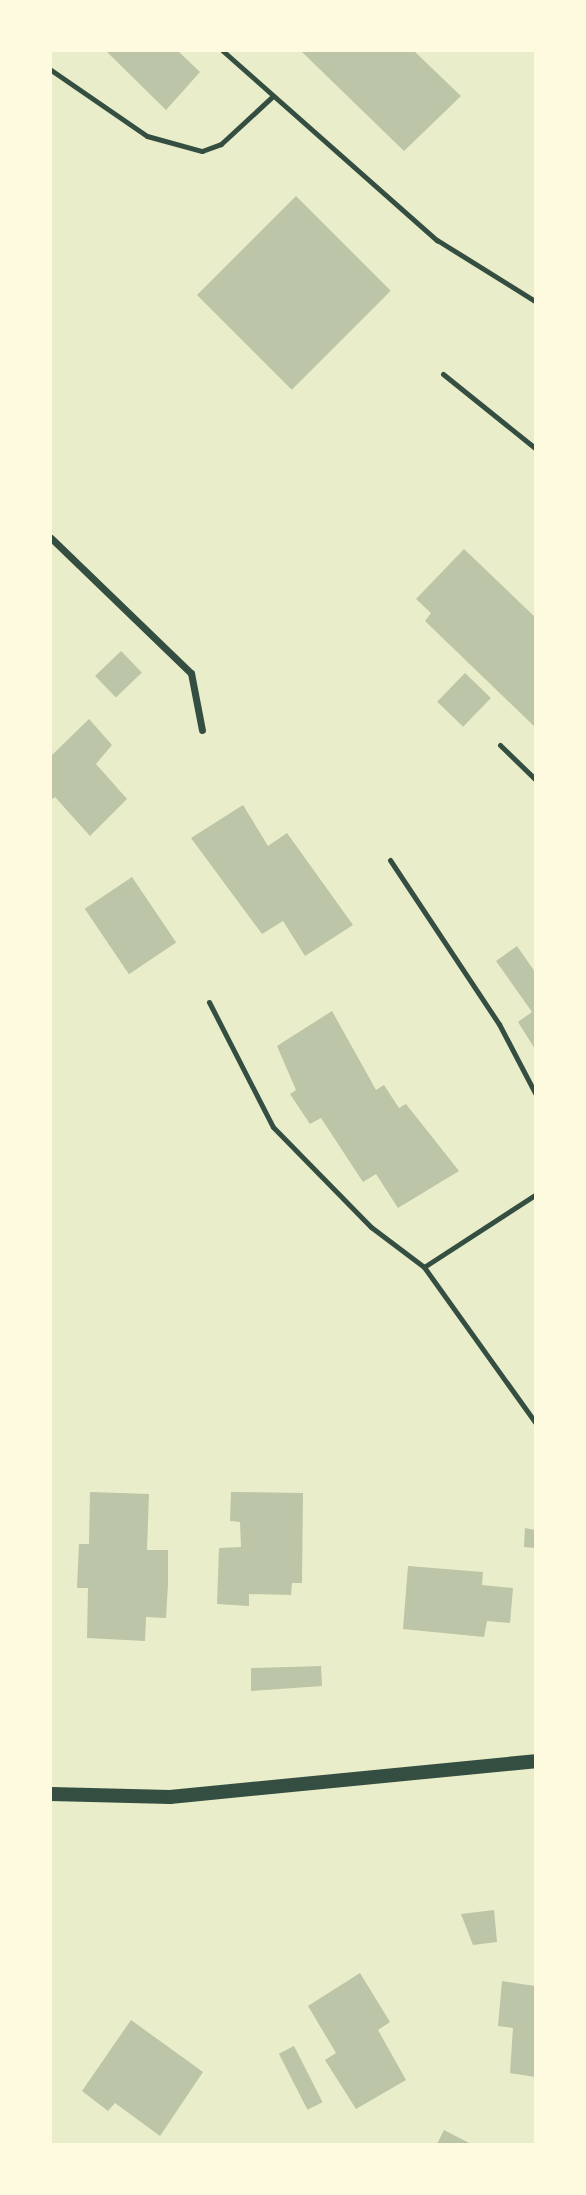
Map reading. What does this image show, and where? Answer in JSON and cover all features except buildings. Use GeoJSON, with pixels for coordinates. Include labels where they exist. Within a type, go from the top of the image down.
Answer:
{"type":"FeatureCollection","features":[{"type":"Feature","properties":{"kind":"main road"},"geometry":{"type":"LineString","coordinates":[[51,1794],[170,1797],[535,1761]]}},
{"type":"Feature","properties":{"kind":"street"},"geometry":{"type":"LineString","coordinates":[[51,538],[191,673],[202,730]]}},
{"type":"Feature","properties":{"kind":"lane"},"geometry":{"type":"LineString","coordinates":[[223,51],[437,240],[535,301]]}},
{"type":"Feature","properties":{"kind":"lane"},"geometry":{"type":"LineString","coordinates":[[51,71],[147,136],[202,151],[221,144],[272,97]]}},
{"type":"Feature","properties":{"kind":"lane"},"geometry":{"type":"LineString","coordinates":[[443,374],[535,448]]}},
{"type":"Feature","properties":{"kind":"lane"},"geometry":{"type":"LineString","coordinates":[[500,745],[535,779]]}},
{"type":"Feature","properties":{"kind":"lane"},"geometry":{"type":"LineString","coordinates":[[390,860],[499,1024],[535,1093]]}},
{"type":"Feature","properties":{"kind":"lane"},"geometry":{"type":"LineString","coordinates":[[209,1002],[274,1127],[371,1227],[424,1268],[535,1422]]}},
{"type":"Feature","properties":{"kind":"lane"},"geometry":{"type":"LineString","coordinates":[[424,1268],[535,1195]]}}]}
